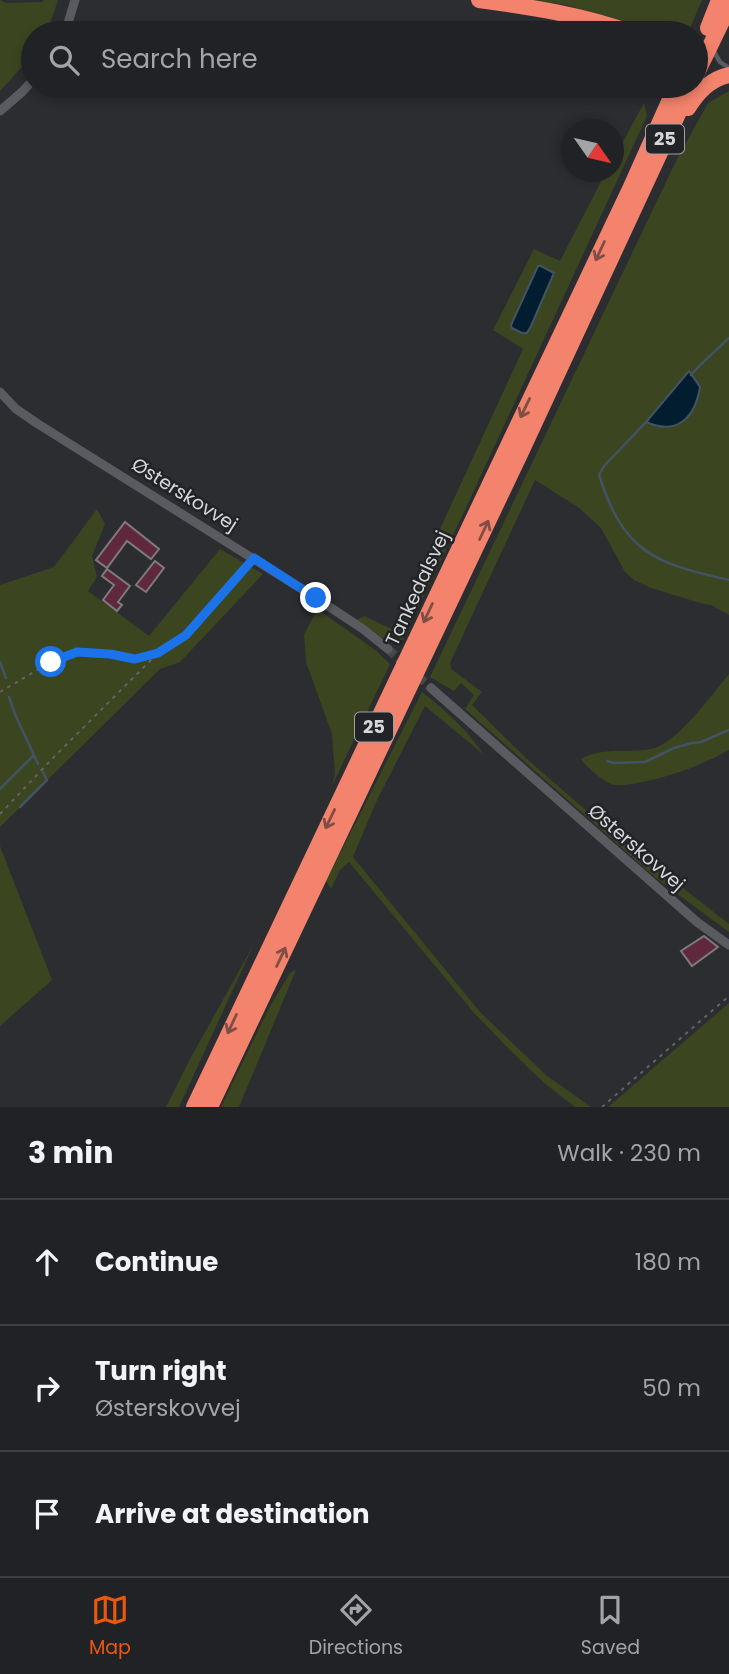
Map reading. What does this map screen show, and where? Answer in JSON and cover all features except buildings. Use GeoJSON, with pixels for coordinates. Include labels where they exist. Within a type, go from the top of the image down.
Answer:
{"type":"FeatureCollection","features":[{"type":"Feature","properties":{"kind":"highway"},"geometry":{"type":"LineString","coordinates":[[479,0],[558,12],[596,21]]}},
{"type":"Feature","properties":{"kind":"highway"},"geometry":{"type":"LineString","coordinates":[[706,21],[718,0]]}},
{"type":"Feature","properties":{"kind":"highway"},"geometry":{"type":"LineString","coordinates":[[708,27],[718,0]]}},
{"type":"Feature","properties":{"kind":"highway"},"geometry":{"type":"LineString","coordinates":[[708,47],[729,6]]}},
{"type":"Feature","properties":{"kind":"highway"},"geometry":{"type":"LineString","coordinates":[[708,66],[729,68]]}},
{"type":"Feature","properties":{"kind":"highway"},"geometry":{"type":"LineString","coordinates":[[708,85],[729,75]]}},
{"type":"Feature","properties":{"kind":"highway"},"geometry":{"type":"LineString","coordinates":[[635,191],[639,153],[662,98]]}},
{"type":"Feature","properties":{"kind":"highway","name":"Tankedalsvej"},"geometry":{"type":"LineString","coordinates":[[211,1107],[510,477],[635,191],[671,98]]}},
{"type":"Feature","properties":{"kind":"highway","name":"Tankedalsvej"},"geometry":{"type":"LineString","coordinates":[[194,1107],[635,191],[685,98]]}},
{"type":"Feature","properties":{"kind":"highway"},"geometry":{"type":"LineString","coordinates":[[635,191],[667,153],[695,98]]}},
{"type":"Feature","properties":{"kind":"street"},"geometry":{"type":"LineString","coordinates":[[69,21],[75,0]]}},
{"type":"Feature","properties":{"kind":"street"},"geometry":{"type":"LineString","coordinates":[[0,111],[21,93]]}},
{"type":"Feature","properties":{"kind":"street","name":"Østerskovvej"},"geometry":{"type":"LineString","coordinates":[[0,392],[16,409],[38,424],[254,558],[363,629],[388,649]]}},
{"type":"Feature","properties":{"kind":"street","name":"Østerskovvej"},"geometry":{"type":"LineString","coordinates":[[431,688],[697,922],[729,945]]}},
{"type":"Feature","properties":{"kind":"lane"},"geometry":{"type":"LineString","coordinates":[[715,35],[714,53],[720,62],[729,68]]}},
{"type":"Feature","properties":{"kind":"path"},"geometry":{"type":"LineString","coordinates":[[0,814],[158,653],[186,635],[254,558]]}},
{"type":"Feature","properties":{"kind":"path"},"geometry":{"type":"LineString","coordinates":[[0,692],[51,662],[77,652],[135,659],[158,653]]}},
{"type":"Feature","properties":{"kind":"path"},"geometry":{"type":"LineString","coordinates":[[602,1107],[729,996]]}},
{"type":"Feature","properties":{"kind":"green space"},"geometry":{"type":"Polygon","coordinates":[[[0,0],[6,3],[58,0],[51,21],[21,21],[21,68],[0,91],[0,0]]]}},
{"type":"Feature","properties":{"kind":"green space"},"geometry":{"type":"Polygon","coordinates":[[[532,0],[702,0],[693,21],[621,21],[566,5],[532,0]]]}},
{"type":"Feature","properties":{"kind":"green space"},"geometry":{"type":"Polygon","coordinates":[[[729,91],[729,615],[711,605],[651,588],[634,580],[625,572],[601,528],[578,507],[535,480],[450,663],[451,669],[482,692],[472,705],[528,760],[604,826],[729,924],[729,932],[656,878],[465,709],[474,695],[461,683],[454,691],[430,677],[676,161],[708,103],[729,91]]]}},
{"type":"Feature","properties":{"kind":"green space"},"geometry":{"type":"Polygon","coordinates":[[[644,103],[647,116],[624,166],[624,140],[644,103]]]}},
{"type":"Feature","properties":{"kind":"green space"},"geometry":{"type":"Polygon","coordinates":[[[601,182],[617,182],[399,647],[357,620],[364,616],[396,631],[404,607],[523,349],[493,330],[534,249],[560,261],[601,182]]]}},
{"type":"Feature","properties":{"kind":"green space"},"geometry":{"type":"Polygon","coordinates":[[[97,509],[105,524],[92,556],[97,577],[88,591],[149,636],[220,549],[263,574],[180,662],[160,669],[0,827],[0,585],[54,567],[97,509]]]}},
{"type":"Feature","properties":{"kind":"green space"},"geometry":{"type":"Polygon","coordinates":[[[317,609],[374,649],[390,664],[332,786],[335,774],[332,734],[306,662],[304,635],[317,609]]]}},
{"type":"Feature","properties":{"kind":"green space"},"geometry":{"type":"Polygon","coordinates":[[[729,674],[729,750],[673,774],[621,785],[611,784],[581,759],[607,751],[651,749],[661,745],[683,728],[729,674]]]}},
{"type":"Feature","properties":{"kind":"green space"},"geometry":{"type":"Polygon","coordinates":[[[422,692],[455,720],[483,754],[425,706],[377,800],[353,857],[480,1012],[546,1075],[591,1107],[575,1107],[544,1083],[505,1045],[475,1014],[349,862],[340,870],[331,889],[326,881],[422,692]]]}},
{"type":"Feature","properties":{"kind":"green space"},"geometry":{"type":"Polygon","coordinates":[[[0,846],[52,980],[0,1026],[0,846]]]}},
{"type":"Feature","properties":{"kind":"green space"},"geometry":{"type":"Polygon","coordinates":[[[254,944],[179,1107],[166,1107],[190,1059],[254,944]]]}},
{"type":"Feature","properties":{"kind":"green space"},"geometry":{"type":"Polygon","coordinates":[[[296,970],[239,1107],[221,1107],[269,1008],[290,973],[296,970]]]}},
{"type":"Feature","properties":{"kind":"green space"},"geometry":{"type":"Polygon","coordinates":[[[729,1003],[729,1107],[608,1107],[729,1003]]]}},
{"type":"Feature","properties":{"kind":"water"},"geometry":{"type":"Polygon","coordinates":[[[538,266],[554,273],[531,326],[527,333],[522,333],[511,325],[538,266]]]}},
{"type":"Feature","properties":{"kind":"water"},"geometry":{"type":"Polygon","coordinates":[[[689,371],[700,387],[698,398],[689,415],[676,425],[667,427],[646,422],[689,371]]]}},
{"type":"Feature","properties":{"kind":"waterway"},"geometry":{"type":"LineString","coordinates":[[691,375],[729,338]]}},
{"type":"Feature","properties":{"kind":"waterway"},"geometry":{"type":"LineString","coordinates":[[648,420],[604,466],[599,475],[619,522],[631,538],[662,560],[729,580]]}},
{"type":"Feature","properties":{"kind":"waterway"},"geometry":{"type":"LineString","coordinates":[[0,662],[6,678]]}},
{"type":"Feature","properties":{"kind":"waterway"},"geometry":{"type":"LineString","coordinates":[[9,697],[38,764]]}},
{"type":"Feature","properties":{"kind":"waterway"},"geometry":{"type":"LineString","coordinates":[[607,761],[645,762],[674,748],[701,742],[729,730]]}},
{"type":"Feature","properties":{"kind":"waterway"},"geometry":{"type":"LineString","coordinates":[[0,789],[33,756]]}},
{"type":"Feature","properties":{"kind":"waterway"},"geometry":{"type":"LineString","coordinates":[[20,807],[47,780],[43,772]]}},
{"type":"Feature","properties":{"kind":"tunnel"},"geometry":{"type":"LineString","coordinates":[[388,649],[431,688]]}},
{"type":"Feature","properties":{"kind":"route"},"geometry":{"type":"LineString","coordinates":[[51,662],[77,652],[135,659],[158,653],[186,635],[254,558],[316,598]]}}]}
